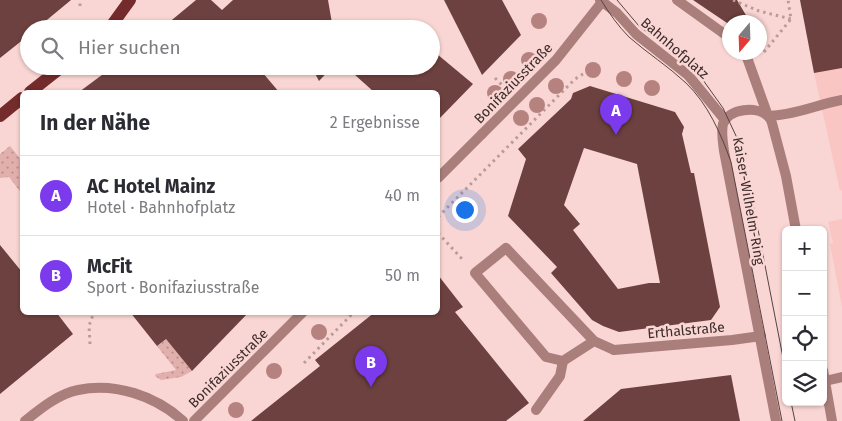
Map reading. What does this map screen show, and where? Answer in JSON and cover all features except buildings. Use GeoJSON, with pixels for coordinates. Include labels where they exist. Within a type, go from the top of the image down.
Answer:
{"type":"FeatureCollection","features":[{"type":"Feature","properties":{"kind":"main road"},"geometry":{"type":"LineString","coordinates":[[116,20],[130,0]]}},
{"type":"Feature","properties":{"kind":"main road"},"geometry":{"type":"LineString","coordinates":[[33,90],[52,75]]}},
{"type":"Feature","properties":{"kind":"main road"},"geometry":{"type":"LineString","coordinates":[[0,116],[20,100]]}},
{"type":"Feature","properties":{"kind":"street"},"geometry":{"type":"LineString","coordinates":[[677,0],[722,32]]}},
{"type":"Feature","properties":{"kind":"street","name":"Bahnhofplatz"},"geometry":{"type":"LineString","coordinates":[[601,1],[617,13],[636,34],[688,75],[725,120]]}},
{"type":"Feature","properties":{"kind":"street","name":"Bonifaziusstraße"},"geometry":{"type":"LineString","coordinates":[[440,176],[556,60],[601,1]]}},
{"type":"Feature","properties":{"kind":"street"},"geometry":{"type":"LineString","coordinates":[[749,60],[776,134],[795,226]]}},
{"type":"Feature","properties":{"kind":"street"},"geometry":{"type":"LineString","coordinates":[[768,116],[801,112],[821,104],[842,100]]}},
{"type":"Feature","properties":{"kind":"street","name":"Kaiser-Wilhelm-Ring"},"geometry":{"type":"LineString","coordinates":[[768,116],[754,110],[745,109],[725,120],[723,130],[726,164],[761,336],[776,421]]}},
{"type":"Feature","properties":{"kind":"street"},"geometry":{"type":"LineString","coordinates":[[536,410],[560,376],[564,361],[594,341],[506,248],[475,273],[546,357],[564,361]]}},
{"type":"Feature","properties":{"kind":"street","name":"Bonifaziusstraße"},"geometry":{"type":"LineString","coordinates":[[194,421],[300,315]]}},
{"type":"Feature","properties":{"kind":"street","name":"Erthalstraße"},"geometry":{"type":"LineString","coordinates":[[594,341],[614,350],[761,336]]}},
{"type":"Feature","properties":{"kind":"street"},"geometry":{"type":"LineString","coordinates":[[827,381],[842,377]]}},
{"type":"Feature","properties":{"kind":"street"},"geometry":{"type":"LineString","coordinates":[[24,421],[45,405],[65,395],[78,390],[96,388],[120,389],[143,396],[176,414],[183,421]]}},
{"type":"Feature","properties":{"kind":"street"},"geometry":{"type":"LineString","coordinates":[[827,392],[832,421]]}},
{"type":"Feature","properties":{"kind":"path"},"geometry":{"type":"LineString","coordinates":[[80,0],[80,6]]}},
{"type":"Feature","properties":{"kind":"path"},"geometry":{"type":"LineString","coordinates":[[733,0],[759,11],[791,19]]}},
{"type":"Feature","properties":{"kind":"path"},"geometry":{"type":"LineString","coordinates":[[767,48],[791,19],[788,0]]}},
{"type":"Feature","properties":{"kind":"path"},"geometry":{"type":"LineString","coordinates":[[440,215],[583,74]]}},
{"type":"Feature","properties":{"kind":"path"},"geometry":{"type":"LineString","coordinates":[[440,235],[475,273]]}},
{"type":"Feature","properties":{"kind":"path"},"geometry":{"type":"LineString","coordinates":[[90,344],[89,326],[93,315]]}},
{"type":"Feature","properties":{"kind":"path"},"geometry":{"type":"LineString","coordinates":[[304,363],[351,315]]}},
{"type":"Feature","properties":{"kind":"shaded area"},"geometry":{"type":"Polygon","coordinates":[[[842,0],[842,190],[840,191],[814,73],[842,0]]]}},
{"type":"Feature","properties":{"kind":"shaded area"},"geometry":{"type":"Polygon","coordinates":[[[10,146],[20,158],[20,191],[9,177],[0,178],[0,154],[10,146]]]}},
{"type":"Feature","properties":{"kind":"shaded area"},"geometry":{"type":"Polygon","coordinates":[[[842,219],[842,307],[830,244],[833,243],[828,222],[842,219]]]}},
{"type":"Feature","properties":{"kind":"shaded area"},"geometry":{"type":"Polygon","coordinates":[[[166,339],[192,371],[181,377],[161,380],[155,376],[156,374],[176,370],[157,346],[166,339]]]}},
{"type":"Feature","properties":{"kind":"tram line"},"geometry":{"type":"LineString","coordinates":[[601,0],[629,37],[694,91],[713,120],[723,141],[731,162],[782,421]]}},
{"type":"Feature","properties":{"kind":"tram line"},"geometry":{"type":"LineString","coordinates":[[617,0],[639,26],[703,80],[723,108],[737,138],[754,209],[784,361]]}},
{"type":"Feature","properties":{"kind":"tram line"},"geometry":{"type":"LineString","coordinates":[[792,406],[795,421]]}},
{"type":"Feature","properties":{"kind":"place","name":"AC Hotel Mainz"},"geometry":{"type":"Point","coordinates":[616,135]}},
{"type":"Feature","properties":{"kind":"place","name":"McFit"},"geometry":{"type":"Point","coordinates":[371,387]}}]}
